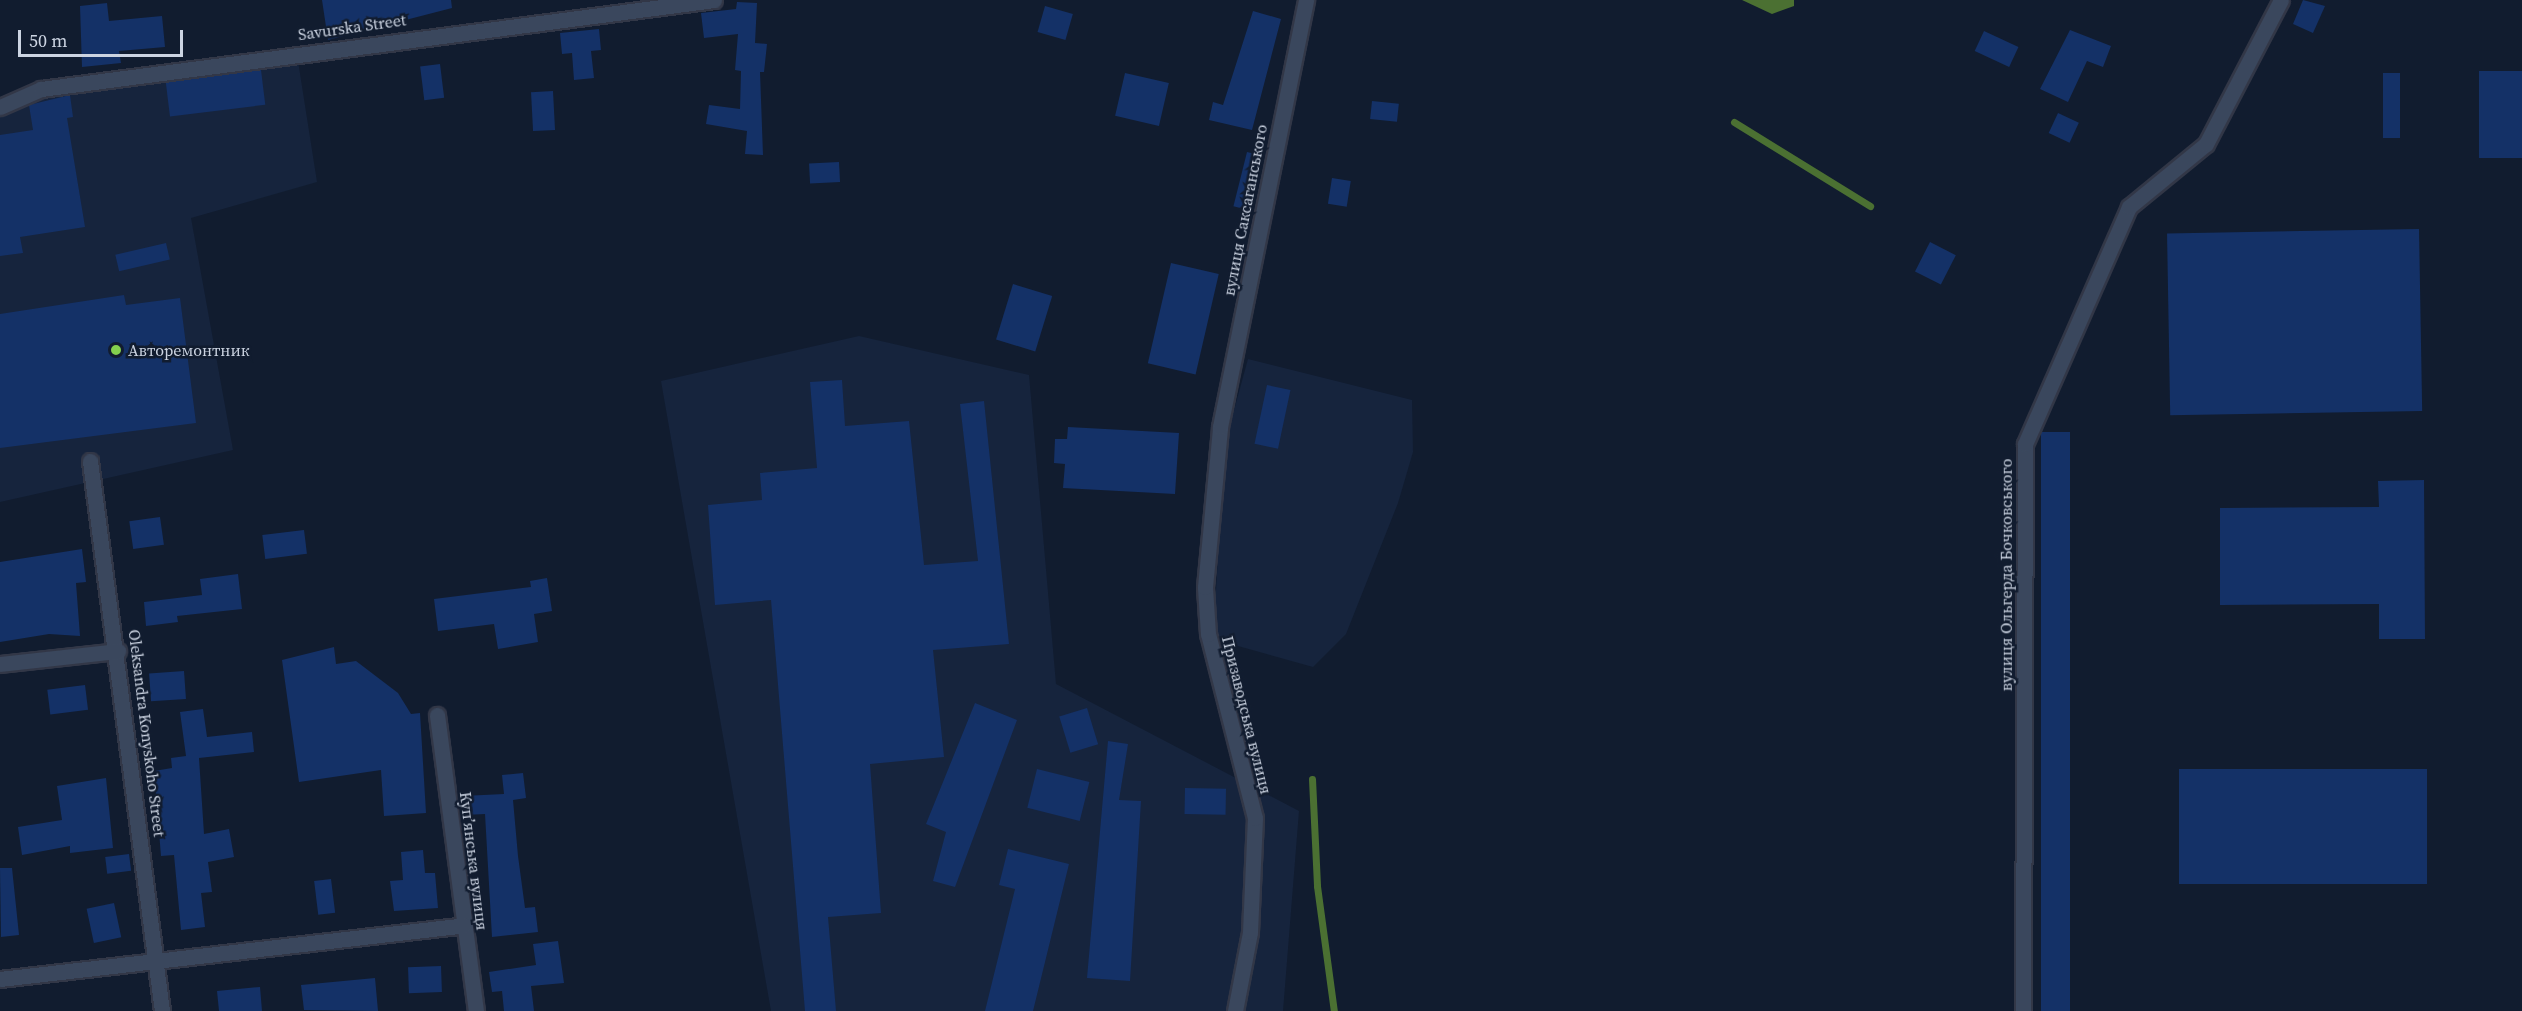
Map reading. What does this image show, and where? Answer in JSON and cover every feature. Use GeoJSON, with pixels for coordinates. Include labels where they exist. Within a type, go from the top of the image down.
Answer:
{"type":"FeatureCollection","features":[{"type":"Feature","properties":{"kind":"street","name":"Savurska Street"},"geometry":{"type":"LineString","coordinates":[[0,107],[41,89],[714,0]]}},
{"type":"Feature","properties":{"kind":"street","name":"вулиця Саксаганського"},"geometry":{"type":"LineString","coordinates":[[1220,427],[1306,0]]}},
{"type":"Feature","properties":{"kind":"street","name":"вулиця Ольгерда Бочковського"},"geometry":{"type":"LineString","coordinates":[[2024,1011],[2025,444],[2129,207],[2206,144],[2281,0]]}},
{"type":"Feature","properties":{"kind":"street","name":"Призаводська вулиця"},"geometry":{"type":"LineString","coordinates":[[1220,427],[1205,587],[1208,634],[1255,818],[1250,932],[1235,1011]]}},
{"type":"Feature","properties":{"kind":"street","name":"Oleksandra Konyskoho Street"},"geometry":{"type":"LineString","coordinates":[[90,461],[118,651],[162,1011]]}},
{"type":"Feature","properties":{"kind":"street"},"geometry":{"type":"LineString","coordinates":[[0,664],[118,651]]}},
{"type":"Feature","properties":{"kind":"street","name":"Купʼянська вулиця"},"geometry":{"type":"LineString","coordinates":[[437,715],[476,1011]]}},
{"type":"Feature","properties":{"kind":"street"},"geometry":{"type":"LineString","coordinates":[[0,979],[156,963],[464,925]]}},
{"type":"Feature","properties":{"kind":"shaded area"},"geometry":{"type":"Polygon","coordinates":[[[1742,0],[1794,0],[1794,6],[1772,14],[1742,0]]]}},
{"type":"Feature","properties":{"kind":"shaded area"},"geometry":{"type":"Polygon","coordinates":[[[298,61],[317,182],[191,218],[233,450],[0,502],[0,113],[44,94],[298,61]]]}},
{"type":"Feature","properties":{"kind":"shaded area"},"geometry":{"type":"Polygon","coordinates":[[[859,336],[1029,375],[1056,684],[1299,811],[1283,1011],[771,1011],[661,381],[859,336]]]}},
{"type":"Feature","properties":{"kind":"shaded area"},"geometry":{"type":"Polygon","coordinates":[[[1248,359],[1412,400],[1413,452],[1398,503],[1346,634],[1313,667],[1213,639],[1225,443],[1248,359]]]}},
{"type":"Feature","properties":{"kind":"building"},"geometry":{"type":"Polygon","coordinates":[[[322,0],[451,0],[452,8],[328,40],[322,0]]]}},
{"type":"Feature","properties":{"kind":"building"},"geometry":{"type":"Polygon","coordinates":[[[2303,0],[2325,6],[2313,33],[2293,24],[2303,0]]]}},
{"type":"Feature","properties":{"kind":"building"},"geometry":{"type":"Polygon","coordinates":[[[737,2],[757,3],[755,43],[767,44],[764,72],[760,72],[763,155],[745,154],[747,131],[706,124],[709,105],[740,109],[741,71],[735,70],[738,34],[704,38],[701,13],[736,9],[737,2]]]}},
{"type":"Feature","properties":{"kind":"building"},"geometry":{"type":"Polygon","coordinates":[[[107,3],[109,21],[162,16],[165,47],[119,51],[121,63],[82,67],[80,6],[107,3]]]}},
{"type":"Feature","properties":{"kind":"building"},"geometry":{"type":"Polygon","coordinates":[[[1045,6],[1073,14],[1065,40],[1038,32],[1045,6]]]}},
{"type":"Feature","properties":{"kind":"building"},"geometry":{"type":"Polygon","coordinates":[[[1253,11],[1281,19],[1252,130],[1209,120],[1213,102],[1223,105],[1253,11]]]}},
{"type":"Feature","properties":{"kind":"building"},"geometry":{"type":"Polygon","coordinates":[[[599,29],[601,50],[591,51],[594,78],[574,80],[572,53],[562,54],[560,33],[599,29]]]}},
{"type":"Feature","properties":{"kind":"building"},"geometry":{"type":"Polygon","coordinates":[[[2070,30],[2111,46],[2103,67],[2087,61],[2068,102],[2040,89],[2070,30]]]}},
{"type":"Feature","properties":{"kind":"building"},"geometry":{"type":"Polygon","coordinates":[[[1984,31],[2018,47],[2009,67],[1975,51],[1984,31]]]}},
{"type":"Feature","properties":{"kind":"building"},"geometry":{"type":"Polygon","coordinates":[[[440,64],[444,98],[424,100],[420,66],[440,64]]]}},
{"type":"Feature","properties":{"kind":"building"},"geometry":{"type":"Polygon","coordinates":[[[261,70],[265,105],[170,116],[166,82],[261,70]]]}},
{"type":"Feature","properties":{"kind":"building"},"geometry":{"type":"Polygon","coordinates":[[[2479,71],[2522,71],[2522,158],[2479,158],[2479,71]]]}},
{"type":"Feature","properties":{"kind":"building"},"geometry":{"type":"Polygon","coordinates":[[[1125,73],[1169,83],[1159,126],[1115,116],[1125,73]]]}},
{"type":"Feature","properties":{"kind":"building"},"geometry":{"type":"Polygon","coordinates":[[[2383,73],[2400,73],[2400,138],[2383,138],[2383,73]]]}},
{"type":"Feature","properties":{"kind":"building"},"geometry":{"type":"Polygon","coordinates":[[[553,91],[555,130],[533,131],[531,92],[553,91]]]}},
{"type":"Feature","properties":{"kind":"building"},"geometry":{"type":"Polygon","coordinates":[[[70,95],[73,117],[67,118],[85,227],[20,237],[23,253],[0,256],[0,135],[33,130],[29,105],[70,95]]]}},
{"type":"Feature","properties":{"kind":"building"},"geometry":{"type":"Polygon","coordinates":[[[1372,101],[1399,104],[1397,122],[1370,119],[1372,101]]]}},
{"type":"Feature","properties":{"kind":"building"},"geometry":{"type":"Polygon","coordinates":[[[2058,113],[2079,123],[2070,143],[2049,133],[2058,113]]]}},
{"type":"Feature","properties":{"kind":"building"},"geometry":{"type":"Polygon","coordinates":[[[1247,152],[1263,156],[1249,210],[1233,206],[1247,152]]]}},
{"type":"Feature","properties":{"kind":"building"},"geometry":{"type":"Polygon","coordinates":[[[839,162],[840,182],[810,184],[809,164],[839,162]]]}},
{"type":"Feature","properties":{"kind":"building"},"geometry":{"type":"Polygon","coordinates":[[[1332,178],[1351,181],[1347,207],[1328,204],[1332,178]]]}},
{"type":"Feature","properties":{"kind":"building"},"geometry":{"type":"Polygon","coordinates":[[[2419,229],[2422,411],[2170,415],[2167,233],[2419,229]]]}},
{"type":"Feature","properties":{"kind":"building"},"geometry":{"type":"Polygon","coordinates":[[[1930,242],[1956,255],[1941,285],[1915,271],[1930,242]]]}},
{"type":"Feature","properties":{"kind":"building"},"geometry":{"type":"Polygon","coordinates":[[[166,243],[170,260],[119,271],[115,255],[166,243]]]}},
{"type":"Feature","properties":{"kind":"building"},"geometry":{"type":"Polygon","coordinates":[[[1171,263],[1219,274],[1196,374],[1148,363],[1171,263]]]}},
{"type":"Feature","properties":{"kind":"building"},"geometry":{"type":"Polygon","coordinates":[[[1013,284],[1052,296],[1035,351],[996,339],[1013,284]]]}},
{"type":"Feature","properties":{"kind":"building","name":"Авторемонтник"},"geometry":{"type":"Polygon","coordinates":[[[124,295],[126,305],[180,298],[196,423],[0,448],[0,314],[124,295]]]}},
{"type":"Feature","properties":{"kind":"building"},"geometry":{"type":"Polygon","coordinates":[[[842,380],[845,426],[909,421],[924,565],[978,561],[960,404],[984,401],[1009,644],[933,650],[944,757],[870,764],[881,913],[828,917],[836,1011],[805,1011],[771,600],[715,605],[708,505],[762,500],[760,473],[817,468],[810,382],[842,380]]]}},
{"type":"Feature","properties":{"kind":"building"},"geometry":{"type":"Polygon","coordinates":[[[1267,385],[1290,390],[1278,449],[1255,444],[1267,385]]]}},
{"type":"Feature","properties":{"kind":"building"},"geometry":{"type":"Polygon","coordinates":[[[1068,427],[1179,433],[1175,494],[1063,488],[1065,464],[1054,463],[1055,439],[1067,439],[1068,427]]]}},
{"type":"Feature","properties":{"kind":"building"},"geometry":{"type":"Polygon","coordinates":[[[2041,432],[2070,432],[2070,1011],[2041,1011],[2041,432]]]}},
{"type":"Feature","properties":{"kind":"building"},"geometry":{"type":"Polygon","coordinates":[[[2424,480],[2425,639],[2379,639],[2379,604],[2220,605],[2220,508],[2379,507],[2378,481],[2424,480]]]}},
{"type":"Feature","properties":{"kind":"building"},"geometry":{"type":"Polygon","coordinates":[[[160,517],[164,545],[133,549],[129,521],[160,517]]]}},
{"type":"Feature","properties":{"kind":"building"},"geometry":{"type":"Polygon","coordinates":[[[304,530],[307,554],[265,559],[262,535],[304,530]]]}},
{"type":"Feature","properties":{"kind":"building"},"geometry":{"type":"Polygon","coordinates":[[[82,549],[86,582],[76,583],[80,636],[49,634],[0,642],[0,562],[82,549]]]}},
{"type":"Feature","properties":{"kind":"building"},"geometry":{"type":"Polygon","coordinates":[[[238,574],[242,609],[177,616],[178,622],[146,626],[144,602],[202,595],[200,579],[238,574]]]}},
{"type":"Feature","properties":{"kind":"building"},"geometry":{"type":"Polygon","coordinates":[[[547,578],[552,611],[534,614],[538,642],[498,649],[494,624],[438,631],[434,599],[531,587],[530,581],[547,578]]]}},
{"type":"Feature","properties":{"kind":"building"},"geometry":{"type":"Polygon","coordinates":[[[334,647],[336,664],[356,661],[398,693],[411,714],[420,713],[426,813],[384,816],[381,770],[299,782],[282,660],[334,647]]]}},
{"type":"Feature","properties":{"kind":"building"},"geometry":{"type":"Polygon","coordinates":[[[184,671],[186,699],[151,701],[149,673],[184,671]]]}},
{"type":"Feature","properties":{"kind":"building"},"geometry":{"type":"Polygon","coordinates":[[[85,685],[88,710],[50,714],[47,690],[85,685]]]}},
{"type":"Feature","properties":{"kind":"building"},"geometry":{"type":"Polygon","coordinates":[[[975,703],[1017,720],[955,887],[933,881],[946,832],[926,824],[975,703]]]}},
{"type":"Feature","properties":{"kind":"building"},"geometry":{"type":"Polygon","coordinates":[[[1087,708],[1098,744],[1070,753],[1059,716],[1087,708]]]}},
{"type":"Feature","properties":{"kind":"building"},"geometry":{"type":"Polygon","coordinates":[[[203,709],[207,737],[252,732],[254,752],[199,758],[204,834],[229,829],[234,857],[208,862],[212,892],[201,893],[205,927],[181,930],[174,855],[161,856],[154,771],[172,768],[171,758],[186,756],[180,712],[203,709]]]}},
{"type":"Feature","properties":{"kind":"building"},"geometry":{"type":"Polygon","coordinates":[[[1108,741],[1128,744],[1119,800],[1141,801],[1130,981],[1087,978],[1108,741]]]}},
{"type":"Feature","properties":{"kind":"building"},"geometry":{"type":"Polygon","coordinates":[[[1037,769],[1089,782],[1080,821],[1027,808],[1037,769]]]}},
{"type":"Feature","properties":{"kind":"building"},"geometry":{"type":"Polygon","coordinates":[[[2179,769],[2427,769],[2427,884],[2179,884],[2179,769]]]}},
{"type":"Feature","properties":{"kind":"building"},"geometry":{"type":"Polygon","coordinates":[[[523,773],[526,798],[513,800],[518,856],[525,908],[535,907],[538,932],[492,937],[485,814],[464,815],[463,796],[504,794],[502,775],[523,773]]]}},
{"type":"Feature","properties":{"kind":"building"},"geometry":{"type":"Polygon","coordinates":[[[106,778],[113,848],[70,853],[70,846],[22,855],[18,827],[62,820],[57,786],[106,778]]]}},
{"type":"Feature","properties":{"kind":"building"},"geometry":{"type":"Polygon","coordinates":[[[1185,788],[1226,789],[1226,815],[1185,814],[1185,788]]]}},
{"type":"Feature","properties":{"kind":"building"},"geometry":{"type":"Polygon","coordinates":[[[1008,849],[1069,864],[1033,1011],[985,1011],[1015,889],[999,885],[1008,849]]]}},
{"type":"Feature","properties":{"kind":"building"},"geometry":{"type":"Polygon","coordinates":[[[423,850],[425,873],[435,873],[438,908],[394,911],[390,881],[403,880],[401,852],[423,850]]]}},
{"type":"Feature","properties":{"kind":"building"},"geometry":{"type":"Polygon","coordinates":[[[129,854],[131,871],[107,874],[105,857],[129,854]]]}},
{"type":"Feature","properties":{"kind":"building"},"geometry":{"type":"Polygon","coordinates":[[[0,868],[12,868],[19,935],[1,937],[0,868]]]}},
{"type":"Feature","properties":{"kind":"building"},"geometry":{"type":"Polygon","coordinates":[[[331,879],[335,913],[318,915],[314,881],[331,879]]]}},
{"type":"Feature","properties":{"kind":"building"},"geometry":{"type":"Polygon","coordinates":[[[114,903],[121,937],[94,943],[87,909],[114,903]]]}},
{"type":"Feature","properties":{"kind":"building"},"geometry":{"type":"Polygon","coordinates":[[[558,941],[564,983],[531,986],[534,1011],[504,1011],[502,991],[492,992],[489,972],[536,965],[533,944],[558,941]]]}},
{"type":"Feature","properties":{"kind":"building"},"geometry":{"type":"Polygon","coordinates":[[[441,966],[442,992],[409,993],[408,967],[441,966]]]}},
{"type":"Feature","properties":{"kind":"building"},"geometry":{"type":"Polygon","coordinates":[[[375,978],[378,1011],[304,1010],[301,985],[375,978]]]}},
{"type":"Feature","properties":{"kind":"building"},"geometry":{"type":"Polygon","coordinates":[[[260,987],[262,1011],[219,1011],[217,991],[260,987]]]}},
{"type":"Feature","properties":{"kind":"waterway"},"geometry":{"type":"LineString","coordinates":[[1734,122],[1870,206]]}},
{"type":"Feature","properties":{"kind":"waterway"},"geometry":{"type":"LineString","coordinates":[[1312,779],[1317,886],[1334,1011]]}},
{"type":"Feature","properties":{"kind":"place","name":"Авторемонтник"},"geometry":{"type":"Point","coordinates":[116,350]}}]}
